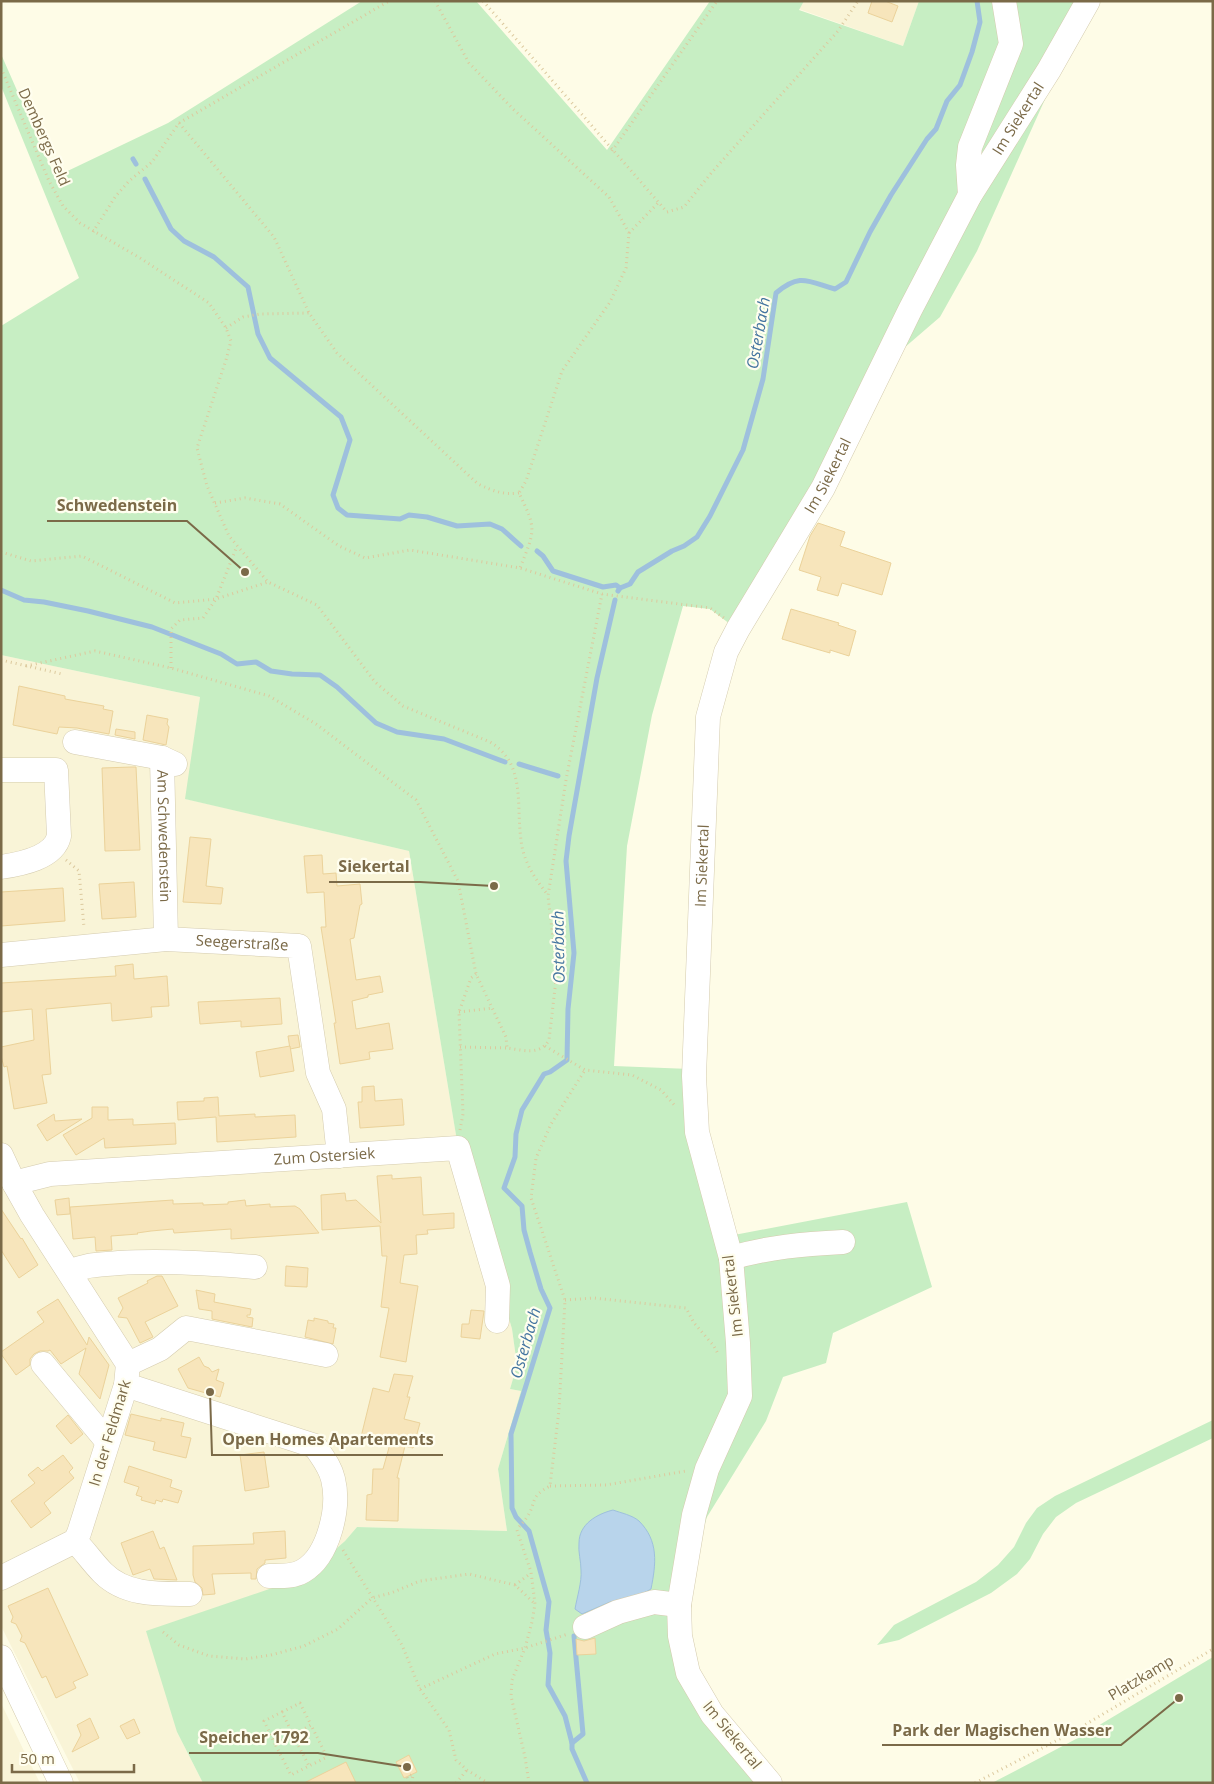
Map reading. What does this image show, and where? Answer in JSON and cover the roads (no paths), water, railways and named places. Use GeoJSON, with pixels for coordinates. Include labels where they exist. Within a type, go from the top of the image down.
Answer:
{"type":"FeatureCollection","features":[{"type":"Feature","properties":{"kind":"street"},"geometry":{"type":"LineString","coordinates":[[970,195],[968,165],[970,148],[1011,44],[1004,1]]}},
{"type":"Feature","properties":{"kind":"street","name":"Im Siekertal"},"geometry":{"type":"LineString","coordinates":[[770,1783],[712,1714],[688,1673],[680,1636],[679,1605],[694,1514],[707,1468],[740,1396],[731,1258],[697,1132],[694,1076],[708,717],[726,652],[738,629],[823,488],[910,310],[970,195],[1049,70],[1088,1]]}},
{"type":"Feature","properties":{"kind":"street","name":"Am Schwedenstein"},"geometry":{"type":"LineString","coordinates":[[76,742],[162,758],[166,940]]}},
{"type":"Feature","properties":{"kind":"street"},"geometry":{"type":"LineString","coordinates":[[1,770],[56,770],[59,836],[57,843],[51,849],[35,858],[1,867]]}},
{"type":"Feature","properties":{"kind":"street","name":"Seegerstraße"},"geometry":{"type":"LineString","coordinates":[[1,955],[166,940],[299,946],[318,1073],[334,1109],[339,1156]]}},
{"type":"Feature","properties":{"kind":"street","name":"Zum Ostersiek"},"geometry":{"type":"LineString","coordinates":[[14,1183],[50,1174],[458,1148],[498,1286],[497,1322]]}},
{"type":"Feature","properties":{"kind":"street","name":"In der Feldmark"},"geometry":{"type":"LineString","coordinates":[[1,1155],[32,1215],[70,1272],[127,1374],[75,1541]]}},
{"type":"Feature","properties":{"kind":"street"},"geometry":{"type":"LineString","coordinates":[[731,1258],[752,1252],[797,1244],[843,1242]]}},
{"type":"Feature","properties":{"kind":"street"},"geometry":{"type":"LineString","coordinates":[[70,1272],[82,1266],[133,1262],[186,1261],[255,1267]]}},
{"type":"Feature","properties":{"kind":"street"},"geometry":{"type":"LineString","coordinates":[[127,1374],[186,1328],[326,1354]]}},
{"type":"Feature","properties":{"kind":"street"},"geometry":{"type":"LineString","coordinates":[[43,1364],[107,1440]]}},
{"type":"Feature","properties":{"kind":"street"},"geometry":{"type":"LineString","coordinates":[[127,1374],[315,1446],[329,1466],[334,1480],[335,1492],[328,1538],[313,1564],[303,1571],[292,1575],[269,1576]]}},
{"type":"Feature","properties":{"kind":"street"},"geometry":{"type":"LineString","coordinates":[[1,1578],[75,1541],[104,1575],[130,1590],[159,1594],[190,1594]]}},
{"type":"Feature","properties":{"kind":"street"},"geometry":{"type":"LineString","coordinates":[[585,1627],[618,1612],[654,1602],[679,1605]]}},
{"type":"Feature","properties":{"kind":"street"},"geometry":{"type":"LineString","coordinates":[[1,1657],[61,1783]]}},
{"type":"Feature","properties":{"kind":"water"},"geometry":{"type":"Polygon","coordinates":[[[613,1510],[639,1521],[650,1537],[655,1562],[651,1589],[633,1599],[610,1602],[582,1614],[575,1609],[581,1575],[580,1536],[582,1530],[595,1517],[613,1510]]]}},
{"type":"Feature","properties":{"kind":"waterway","name":"Osterbach"},"geometry":{"type":"LineString","coordinates":[[618,591],[620,588],[630,584],[638,572],[697,537],[710,516],[743,450],[763,379],[776,293],[791,283],[804,280],[835,289],[846,282],[870,232],[891,195],[927,139],[936,129],[947,101],[960,85],[980,22],[977,1]]}},
{"type":"Feature","properties":{"kind":"waterway"},"geometry":{"type":"LineString","coordinates":[[133,159],[136,164]]}},
{"type":"Feature","properties":{"kind":"waterway"},"geometry":{"type":"LineString","coordinates":[[145,179],[171,229],[184,241],[214,257],[248,287],[258,334],[270,358],[341,417],[350,440],[333,495],[338,508],[347,515],[400,519],[409,515],[427,517],[457,526],[490,524],[502,529],[521,546]]}},
{"type":"Feature","properties":{"kind":"waterway"},"geometry":{"type":"LineString","coordinates":[[537,551],[543,556],[553,571],[603,587],[616,585],[620,588]]}},
{"type":"Feature","properties":{"kind":"waterway"},"geometry":{"type":"LineString","coordinates":[[1,590],[24,600],[88,611],[152,627],[221,654],[237,664],[256,662],[271,671],[320,675],[337,687],[376,723],[397,732],[444,739],[505,762]]}},
{"type":"Feature","properties":{"kind":"waterway","name":"Osterbach"},"geometry":{"type":"LineString","coordinates":[[587,1783],[572,1749],[565,1716],[548,1685],[550,1653],[546,1630],[549,1602],[529,1531],[516,1517],[512,1508],[511,1434],[550,1308],[541,1289],[530,1252],[524,1230],[522,1206],[504,1188],[515,1157],[516,1134],[522,1110],[544,1074],[567,1060],[568,1009],[574,953],[566,861],[597,678],[615,600]]}},
{"type":"Feature","properties":{"kind":"waterway"},"geometry":{"type":"LineString","coordinates":[[519,764],[558,776]]}},
{"type":"Feature","properties":{"kind":"waterway"},"geometry":{"type":"LineString","coordinates":[[572,1743],[583,1734],[574,1636]]}},
{"type":"Feature","properties":{"kind":"place","name":"Schwedenstein"},"geometry":{"type":"Point","coordinates":[245,572]}},
{"type":"Feature","properties":{"kind":"place","name":"Siekertal"},"geometry":{"type":"Point","coordinates":[494,886]}},
{"type":"Feature","properties":{"kind":"place","name":"Open Homes Apartements"},"geometry":{"type":"Point","coordinates":[210,1392]}},
{"type":"Feature","properties":{"kind":"place","name":"Park der Magischen Wasser"},"geometry":{"type":"Point","coordinates":[1179,1698]}},
{"type":"Feature","properties":{"kind":"place","name":"Speicher 1792"},"geometry":{"type":"Point","coordinates":[407,1767]}}]}
